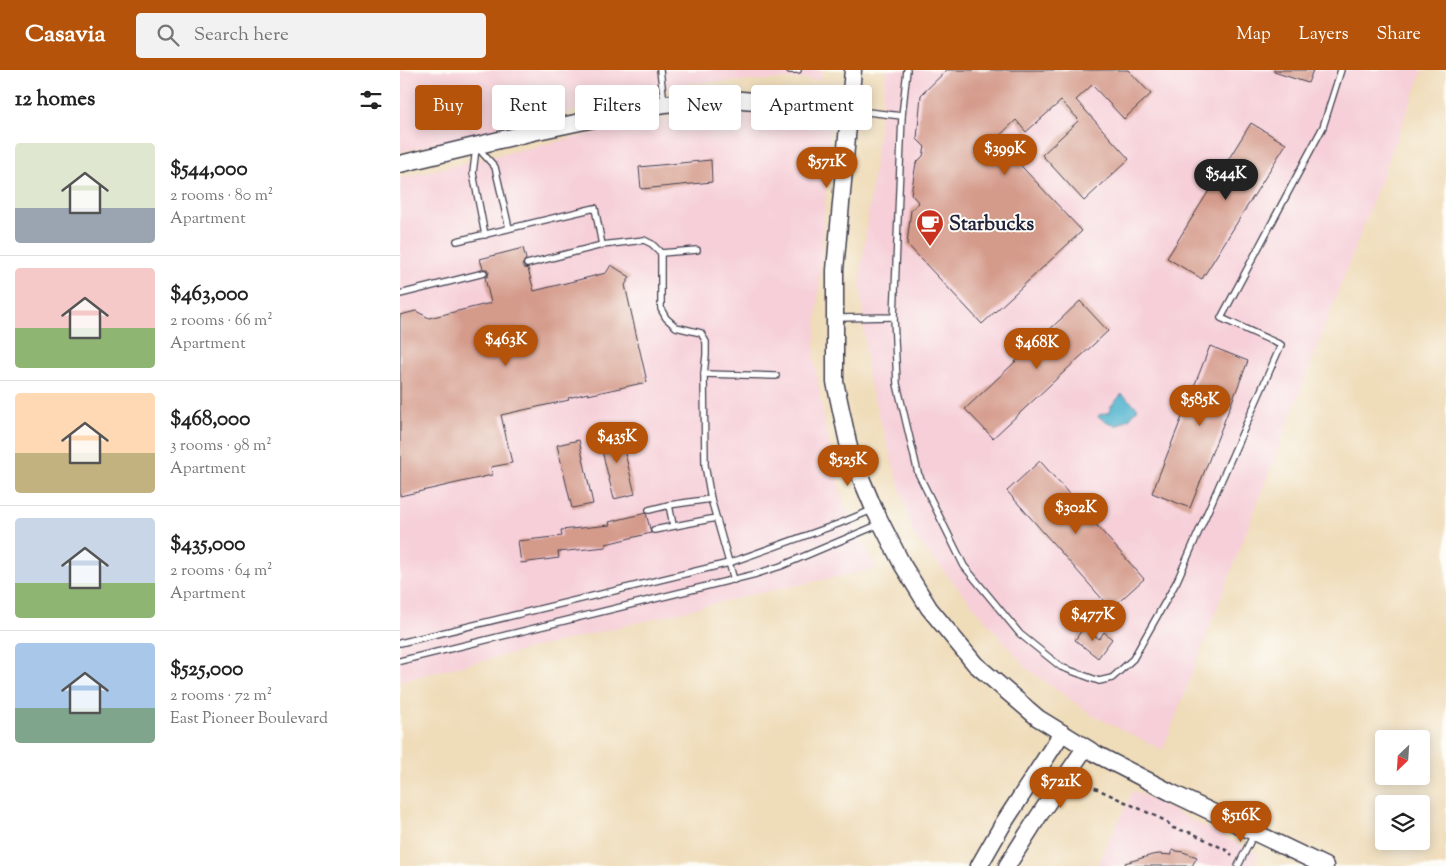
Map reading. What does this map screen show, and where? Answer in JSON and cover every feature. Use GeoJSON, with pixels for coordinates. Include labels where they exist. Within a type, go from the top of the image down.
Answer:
{"type":"FeatureCollection","features":[{"type":"Feature","properties":{"kind":"main road"},"geometry":{"type":"LineString","coordinates":[[852,85],[853,70]]}},
{"type":"Feature","properties":{"kind":"main road"},"geometry":{"type":"LineString","coordinates":[[400,164],[476,145],[665,104],[717,98],[751,101]]}},
{"type":"Feature","properties":{"kind":"main road"},"geometry":{"type":"LineString","coordinates":[[847,130],[835,270],[837,391],[850,452],[878,517],[902,564],[929,608],[976,664],[1038,718],[1073,740],[1170,792],[1325,866]]}},
{"type":"Feature","properties":{"kind":"main road"},"geometry":{"type":"LineString","coordinates":[[979,866],[1003,824],[1073,740]]}},
{"type":"Feature","properties":{"kind":"main road"},"geometry":{"type":"LineString","coordinates":[[1007,866],[1043,809],[1073,740]]}},
{"type":"Feature","properties":{"kind":"lane"},"geometry":{"type":"LineString","coordinates":[[660,70],[665,104]]}},
{"type":"Feature","properties":{"kind":"lane"},"geometry":{"type":"LineString","coordinates":[[790,70],[798,70]]}},
{"type":"Feature","properties":{"kind":"lane"},"geometry":{"type":"LineString","coordinates":[[908,71],[902,116],[894,317],[896,384],[918,473],[964,566],[1020,634],[1061,667],[1099,681],[1112,678],[1133,659],[1177,580],[1280,345],[1221,318],[1322,127],[1341,70]]}},
{"type":"Feature","properties":{"kind":"lane"},"geometry":{"type":"LineString","coordinates":[[872,113],[902,116]]}},
{"type":"Feature","properties":{"kind":"lane"},"geometry":{"type":"LineString","coordinates":[[476,145],[495,167],[509,228]]}},
{"type":"Feature","properties":{"kind":"lane"},"geometry":{"type":"LineString","coordinates":[[476,145],[473,173],[485,234]]}},
{"type":"Feature","properties":{"kind":"lane"},"geometry":{"type":"LineString","coordinates":[[457,241],[595,208],[602,245]]}},
{"type":"Feature","properties":{"kind":"lane"},"geometry":{"type":"LineString","coordinates":[[527,264],[602,245],[644,240],[661,252],[697,250]]}},
{"type":"Feature","properties":{"kind":"lane"},"geometry":{"type":"LineString","coordinates":[[661,252],[661,309],[666,318],[676,327],[701,333],[706,342],[704,374],[706,465],[711,499],[734,580]]}},
{"type":"Feature","properties":{"kind":"lane"},"geometry":{"type":"LineString","coordinates":[[400,294],[484,273]]}},
{"type":"Feature","properties":{"kind":"lane"},"geometry":{"type":"LineString","coordinates":[[835,318],[894,317]]}},
{"type":"Feature","properties":{"kind":"lane"},"geometry":{"type":"LineString","coordinates":[[704,374],[776,376]]}},
{"type":"Feature","properties":{"kind":"lane"},"geometry":{"type":"LineString","coordinates":[[649,510],[711,499]]}},
{"type":"Feature","properties":{"kind":"lane"},"geometry":{"type":"LineString","coordinates":[[669,505],[674,526]]}},
{"type":"Feature","properties":{"kind":"lane"},"geometry":{"type":"LineString","coordinates":[[400,643],[729,563],[838,524],[878,517]]}},
{"type":"Feature","properties":{"kind":"lane"},"geometry":{"type":"LineString","coordinates":[[400,661],[734,580],[780,566],[878,517]]}},
{"type":"Feature","properties":{"kind":"lane"},"geometry":{"type":"LineString","coordinates":[[654,530],[716,518]]}},
{"type":"Feature","properties":{"kind":"lane"},"geometry":{"type":"LineString","coordinates":[[1238,866],[1254,832]]}},
{"type":"Feature","properties":{"kind":"path"},"geometry":{"type":"LineString","coordinates":[[1077,779],[1166,821],[1173,828],[1192,833],[1232,855]]}},
{"type":"Feature","properties":{"kind":"shaded area"},"geometry":{"type":"Polygon","coordinates":[[[400,70],[822,70],[821,80],[792,79],[691,83],[669,85],[669,88],[659,91],[659,85],[575,85],[575,111],[565,113],[565,85],[492,85],[493,130],[400,152],[400,70]]]}},
{"type":"Feature","properties":{"kind":"shaded area"},"geometry":{"type":"Polygon","coordinates":[[[886,70],[1423,70],[1163,750],[1094,716],[1027,669],[914,536],[868,378],[860,282],[886,70]]]}},
{"type":"Feature","properties":{"kind":"shaded area"},"geometry":{"type":"Polygon","coordinates":[[[741,110],[751,111],[751,130],[830,130],[814,358],[825,425],[842,498],[876,569],[754,594],[400,681],[400,178],[606,130],[659,130],[659,120],[669,118],[669,130],[741,130],[741,110]]]}},
{"type":"Feature","properties":{"kind":"shaded area"},"geometry":{"type":"Polygon","coordinates":[[[1133,790],[1258,854],[1252,866],[1097,866],[1133,790]]]}},
{"type":"Feature","properties":{"kind":"water"},"geometry":{"type":"Polygon","coordinates":[[[1122,394],[1138,408],[1130,418],[1116,426],[1098,417],[1109,412],[1111,406],[1122,394]]]}},
{"type":"Feature","properties":{"kind":"building"},"geometry":{"type":"Polygon","coordinates":[[[947,70],[1128,70],[1151,94],[1124,119],[1092,85],[1076,100],[1129,159],[1084,201],[1042,155],[1079,120],[1061,101],[1026,132],[1016,120],[996,139],[1082,231],[982,324],[907,244],[911,210],[919,203],[911,194],[916,163],[923,156],[925,147],[917,139],[921,95],[947,70]]]}},
{"type":"Feature","properties":{"kind":"building"},"geometry":{"type":"Polygon","coordinates":[[[1274,70],[1313,70],[1308,83],[1274,72],[1274,70]]]}},
{"type":"Feature","properties":{"kind":"building"},"geometry":{"type":"Polygon","coordinates":[[[1251,123],[1286,144],[1202,279],[1167,258],[1251,123]]]}},
{"type":"Feature","properties":{"kind":"building"},"geometry":{"type":"Polygon","coordinates":[[[711,160],[712,182],[641,189],[639,167],[711,160]]]}},
{"type":"Feature","properties":{"kind":"building"},"geometry":{"type":"Polygon","coordinates":[[[523,248],[526,259],[522,265],[528,269],[534,291],[606,273],[611,265],[630,277],[625,285],[647,382],[588,395],[588,393],[568,398],[569,400],[501,415],[512,463],[491,467],[492,475],[400,496],[400,315],[416,311],[429,318],[491,303],[485,278],[489,272],[487,269],[483,269],[480,259],[523,248]]]}},
{"type":"Feature","properties":{"kind":"building"},"geometry":{"type":"Polygon","coordinates":[[[1080,301],[1108,331],[993,438],[965,409],[1080,301]]]}},
{"type":"Feature","properties":{"kind":"building"},"geometry":{"type":"Polygon","coordinates":[[[1210,346],[1248,361],[1190,508],[1152,493],[1210,346]]]}},
{"type":"Feature","properties":{"kind":"building"},"geometry":{"type":"Polygon","coordinates":[[[619,429],[635,494],[614,499],[598,435],[619,429]]]}},
{"type":"Feature","properties":{"kind":"building"},"geometry":{"type":"Polygon","coordinates":[[[579,440],[593,504],[572,508],[557,445],[579,440]]]}},
{"type":"Feature","properties":{"kind":"building"},"geometry":{"type":"Polygon","coordinates":[[[1040,461],[1144,579],[1111,609],[1007,491],[1040,461]]]}},
{"type":"Feature","properties":{"kind":"building"},"geometry":{"type":"Polygon","coordinates":[[[646,513],[651,533],[606,544],[606,547],[558,552],[559,558],[521,563],[518,541],[562,536],[561,530],[610,525],[609,522],[646,513]]]}},
{"type":"Feature","properties":{"kind":"building"},"geometry":{"type":"Polygon","coordinates":[[[1084,627],[1099,639],[1104,632],[1112,639],[1098,658],[1075,640],[1084,627]]]}},
{"type":"Feature","properties":{"kind":"building"},"geometry":{"type":"Polygon","coordinates":[[[1172,850],[1197,857],[1192,866],[1126,866],[1125,863],[1152,855],[1172,855],[1172,850]]]}},
{"type":"Feature","properties":{"kind":"place","name":"Starbucks"},"geometry":{"type":"Point","coordinates":[930,247]}}]}
